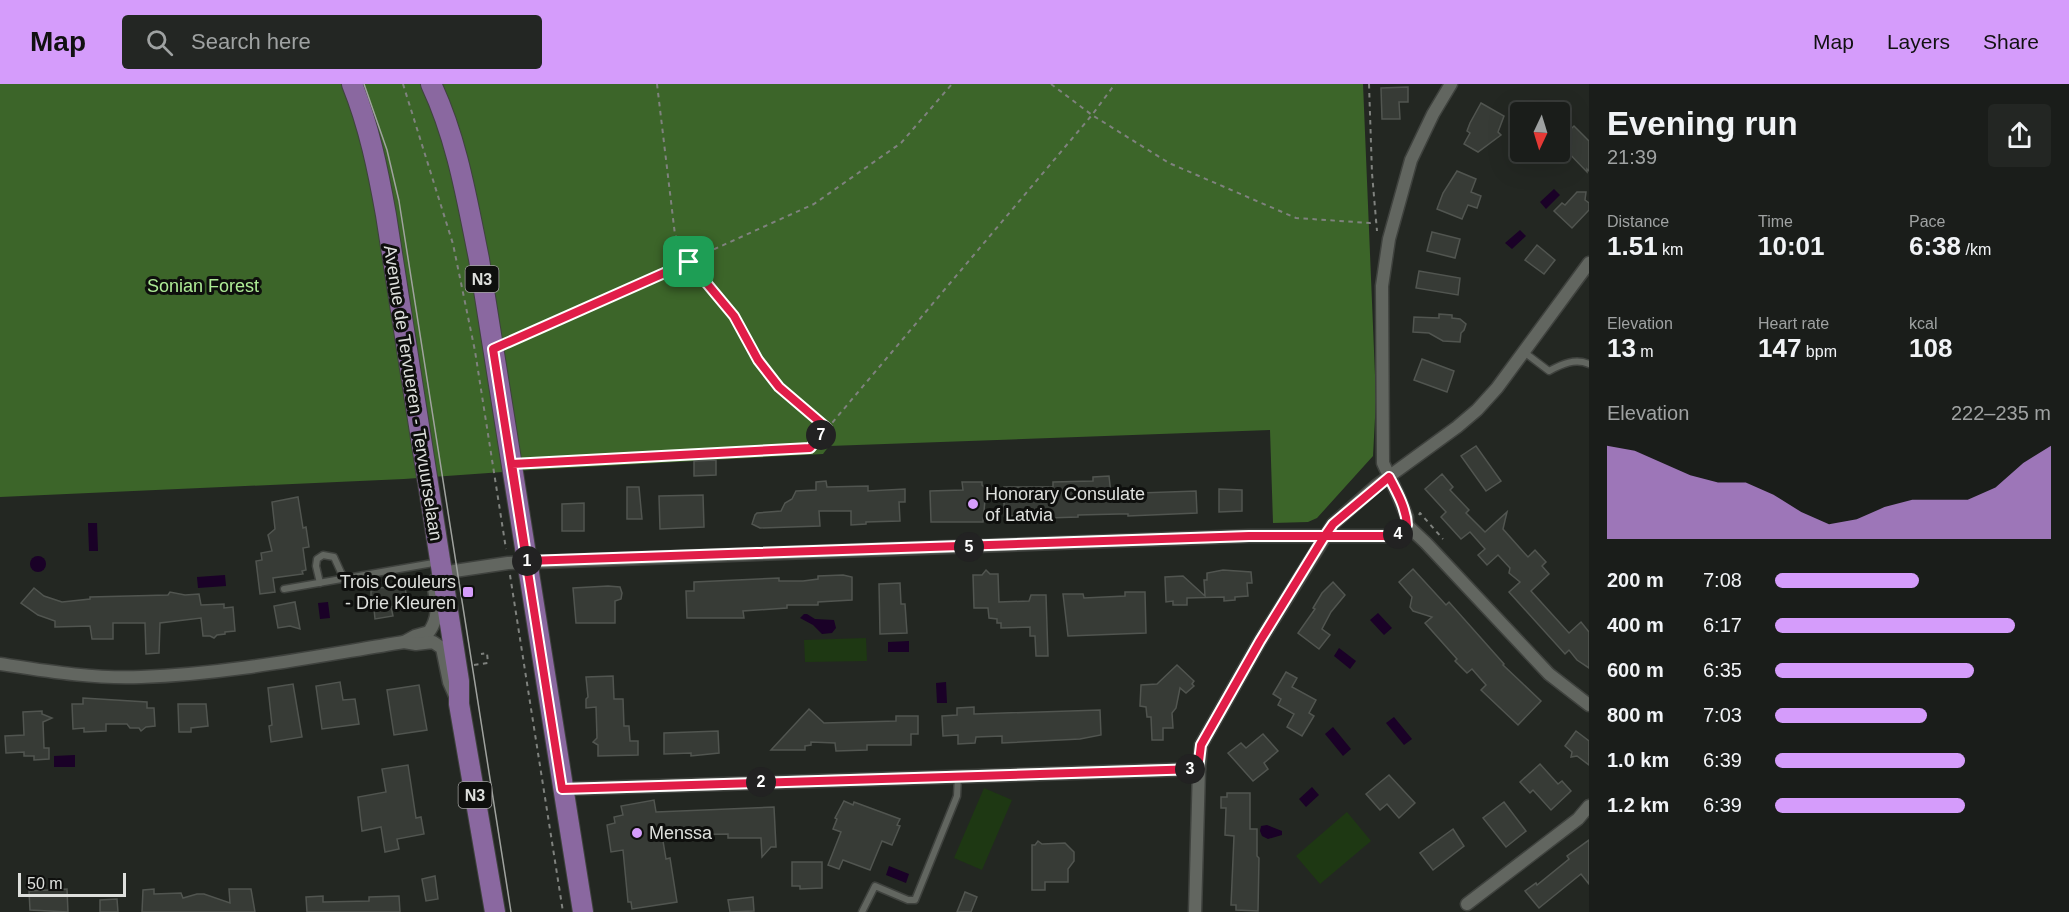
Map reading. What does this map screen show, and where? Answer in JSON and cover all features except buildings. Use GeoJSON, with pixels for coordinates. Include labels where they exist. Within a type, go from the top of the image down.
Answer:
{"type":"FeatureCollection","features":[{"type":"Feature","properties":{"kind":"main road","name":"Avenue de Tervueren - Tervuurselaan"},"geometry":{"type":"LineString","coordinates":[[352,84],[361,106],[380,182],[459,681],[459,704]]}},
{"type":"Feature","properties":{"kind":"main road","name":"N3"},"geometry":{"type":"LineString","coordinates":[[431,84],[439,99],[462,173],[479,259],[512,464],[517,562],[562,789],[583,912]]}},
{"type":"Feature","properties":{"kind":"main road","name":"N3"},"geometry":{"type":"LineString","coordinates":[[459,704],[495,912]]}},
{"type":"Feature","properties":{"kind":"street"},"geometry":{"type":"LineString","coordinates":[[404,642],[429,632],[434,624],[438,614],[433,583],[440,568],[517,562],[1249,536],[1324,537],[1399,534],[1407,525],[1407,517],[1383,463],[1382,286],[1389,239],[1411,160],[1433,114],[1451,84]]}},
{"type":"Feature","properties":{"kind":"street"},"geometry":{"type":"LineString","coordinates":[[1195,912],[1198,769],[1201,745],[1260,641],[1333,524],[1389,477],[1477,410],[1497,388],[1589,263]]}},
{"type":"Feature","properties":{"kind":"street"},"geometry":{"type":"LineString","coordinates":[[1407,525],[1549,674],[1589,705]]}},
{"type":"Feature","properties":{"kind":"street"},"geometry":{"type":"LineString","coordinates":[[0,664],[66,674],[139,677],[217,671],[404,642],[416,644],[433,642],[442,648],[448,682],[459,704]]}},
{"type":"Feature","properties":{"kind":"street"},"geometry":{"type":"LineString","coordinates":[[562,789],[1198,769]]}},
{"type":"Feature","properties":{"kind":"street"},"geometry":{"type":"LineString","coordinates":[[1467,904],[1578,819],[1589,806]]}},
{"type":"Feature","properties":{"kind":"street"},"geometry":{"type":"LineString","coordinates":[[488,912],[491,886]]}},
{"type":"Feature","properties":{"kind":"lane"},"geometry":{"type":"LineString","coordinates":[[1524,352],[1549,371],[1563,363],[1582,361],[1589,364]]}},
{"type":"Feature","properties":{"kind":"lane"},"geometry":{"type":"LineString","coordinates":[[320,583],[316,559],[323,555],[334,556],[344,579]]}},
{"type":"Feature","properties":{"kind":"lane"},"geometry":{"type":"LineString","coordinates":[[284,589],[344,579],[440,568]]}},
{"type":"Feature","properties":{"kind":"lane"},"geometry":{"type":"LineString","coordinates":[[862,912],[875,886],[908,900],[915,900],[957,796],[958,776]]}},
{"type":"Feature","properties":{"kind":"path"},"geometry":{"type":"LineString","coordinates":[[404,84],[453,244],[517,562],[563,912]]}},
{"type":"Feature","properties":{"kind":"path"},"geometry":{"type":"LineString","coordinates":[[657,84],[675,235],[689,262],[734,316],[758,360],[779,387],[827,428]]}},
{"type":"Feature","properties":{"kind":"path"},"geometry":{"type":"LineString","coordinates":[[493,349],[814,204],[901,143],[952,84]]}},
{"type":"Feature","properties":{"kind":"path"},"geometry":{"type":"LineString","coordinates":[[1051,84],[1092,115],[1169,163],[1296,218],[1370,223],[1376,221],[1369,84]]}},
{"type":"Feature","properties":{"kind":"path"},"geometry":{"type":"LineString","coordinates":[[512,464],[810,448],[1092,115],[1115,84]]}},
{"type":"Feature","properties":{"kind":"path"},"geometry":{"type":"LineString","coordinates":[[469,666],[488,663],[487,653],[482,654]]}},
{"type":"Feature","properties":{"kind":"green space","name":"Sonian Forest"},"geometry":{"type":"Polygon","coordinates":[[[0,84],[1363,84],[1376,399],[1373,456],[1317,518],[1308,522],[1273,523],[1270,430],[829,446],[823,454],[404,479],[0,497],[0,84]]]}},
{"type":"Feature","properties":{"kind":"green space"},"geometry":{"type":"Polygon","coordinates":[[[866,638],[867,661],[805,662],[804,640],[866,638]]]}},
{"type":"Feature","properties":{"kind":"green space"},"geometry":{"type":"Polygon","coordinates":[[[984,788],[1012,800],[982,870],[954,858],[984,788]]]}},
{"type":"Feature","properties":{"kind":"green space"},"geometry":{"type":"Polygon","coordinates":[[[1347,812],[1371,841],[1320,884],[1296,856],[1347,812]]]}},
{"type":"Feature","properties":{"kind":"shaded area"},"geometry":{"type":"Polygon","coordinates":[[[1554,189],[1560,195],[1546,209],[1540,202],[1554,189]]]}},
{"type":"Feature","properties":{"kind":"shaded area"},"geometry":{"type":"Polygon","coordinates":[[[1520,230],[1526,236],[1512,249],[1505,243],[1520,230]]]}},
{"type":"Feature","properties":{"kind":"shaded area"},"geometry":{"type":"Polygon","coordinates":[[[88,523],[97,523],[98,551],[89,551],[88,523]]]}},
{"type":"Feature","properties":{"kind":"shaded area"},"geometry":{"type":"Polygon","coordinates":[[[38,556],[44,558],[46,564],[44,570],[38,572],[32,570],[30,564],[32,558],[38,556]]]}},
{"type":"Feature","properties":{"kind":"shaded area"},"geometry":{"type":"Polygon","coordinates":[[[225,575],[226,586],[198,588],[197,577],[225,575]]]}},
{"type":"Feature","properties":{"kind":"shaded area"},"geometry":{"type":"Polygon","coordinates":[[[328,602],[330,618],[320,619],[318,603],[328,602]]]}},
{"type":"Feature","properties":{"kind":"shaded area"},"geometry":{"type":"Polygon","coordinates":[[[1378,613],[1392,628],[1384,635],[1370,620],[1378,613]]]}},
{"type":"Feature","properties":{"kind":"shaded area"},"geometry":{"type":"Polygon","coordinates":[[[804,614],[815,619],[834,620],[836,628],[832,633],[822,634],[813,625],[800,618],[804,614]]]}},
{"type":"Feature","properties":{"kind":"shaded area"},"geometry":{"type":"Polygon","coordinates":[[[909,641],[909,652],[888,652],[888,642],[909,641]]]}},
{"type":"Feature","properties":{"kind":"shaded area"},"geometry":{"type":"Polygon","coordinates":[[[1339,648],[1356,661],[1350,669],[1334,656],[1339,648]]]}},
{"type":"Feature","properties":{"kind":"shaded area"},"geometry":{"type":"Polygon","coordinates":[[[946,682],[947,703],[937,703],[936,683],[946,682]]]}},
{"type":"Feature","properties":{"kind":"shaded area"},"geometry":{"type":"Polygon","coordinates":[[[1394,717],[1412,739],[1404,745],[1386,723],[1394,717]]]}},
{"type":"Feature","properties":{"kind":"shaded area"},"geometry":{"type":"Polygon","coordinates":[[[1333,727],[1351,749],[1343,756],[1325,734],[1333,727]]]}},
{"type":"Feature","properties":{"kind":"shaded area"},"geometry":{"type":"Polygon","coordinates":[[[75,755],[75,767],[54,767],[54,756],[75,755]]]}},
{"type":"Feature","properties":{"kind":"shaded area"},"geometry":{"type":"Polygon","coordinates":[[[1312,787],[1319,795],[1306,807],[1299,799],[1312,787]]]}},
{"type":"Feature","properties":{"kind":"shaded area"},"geometry":{"type":"Polygon","coordinates":[[[1267,825],[1282,831],[1282,835],[1268,839],[1262,836],[1261,826],[1267,825]]]}},
{"type":"Feature","properties":{"kind":"shaded area"},"geometry":{"type":"Polygon","coordinates":[[[889,866],[909,874],[906,883],[886,875],[889,866]]]}},
{"type":"Feature","properties":{"kind":"tram line"},"geometry":{"type":"LineString","coordinates":[[364,84],[387,150],[399,201],[511,912]]}},
{"type":"Feature","properties":{"kind":"place","name":"Honorary Consulate of Latvia"},"geometry":{"type":"Point","coordinates":[973,504]}},
{"type":"Feature","properties":{"kind":"place","name":"Trois Couleurs - Drie Kleuren"},"geometry":{"type":"Point","coordinates":[468,592]}},
{"type":"Feature","properties":{"kind":"place","name":"Menssa"},"geometry":{"type":"Point","coordinates":[637,833]}},
{"type":"Feature","properties":{"kind":"route"},"geometry":{"type":"LineString","coordinates":[[689,262],[493,349],[562,789],[1198,769],[1201,745],[1260,641],[1324,537],[1333,524],[1389,477],[1407,517],[1407,525],[1399,534],[1391,536],[1324,537],[1249,536],[527,561],[512,464],[810,448],[827,428],[779,387],[758,360],[734,316],[689,262]]}}]}
